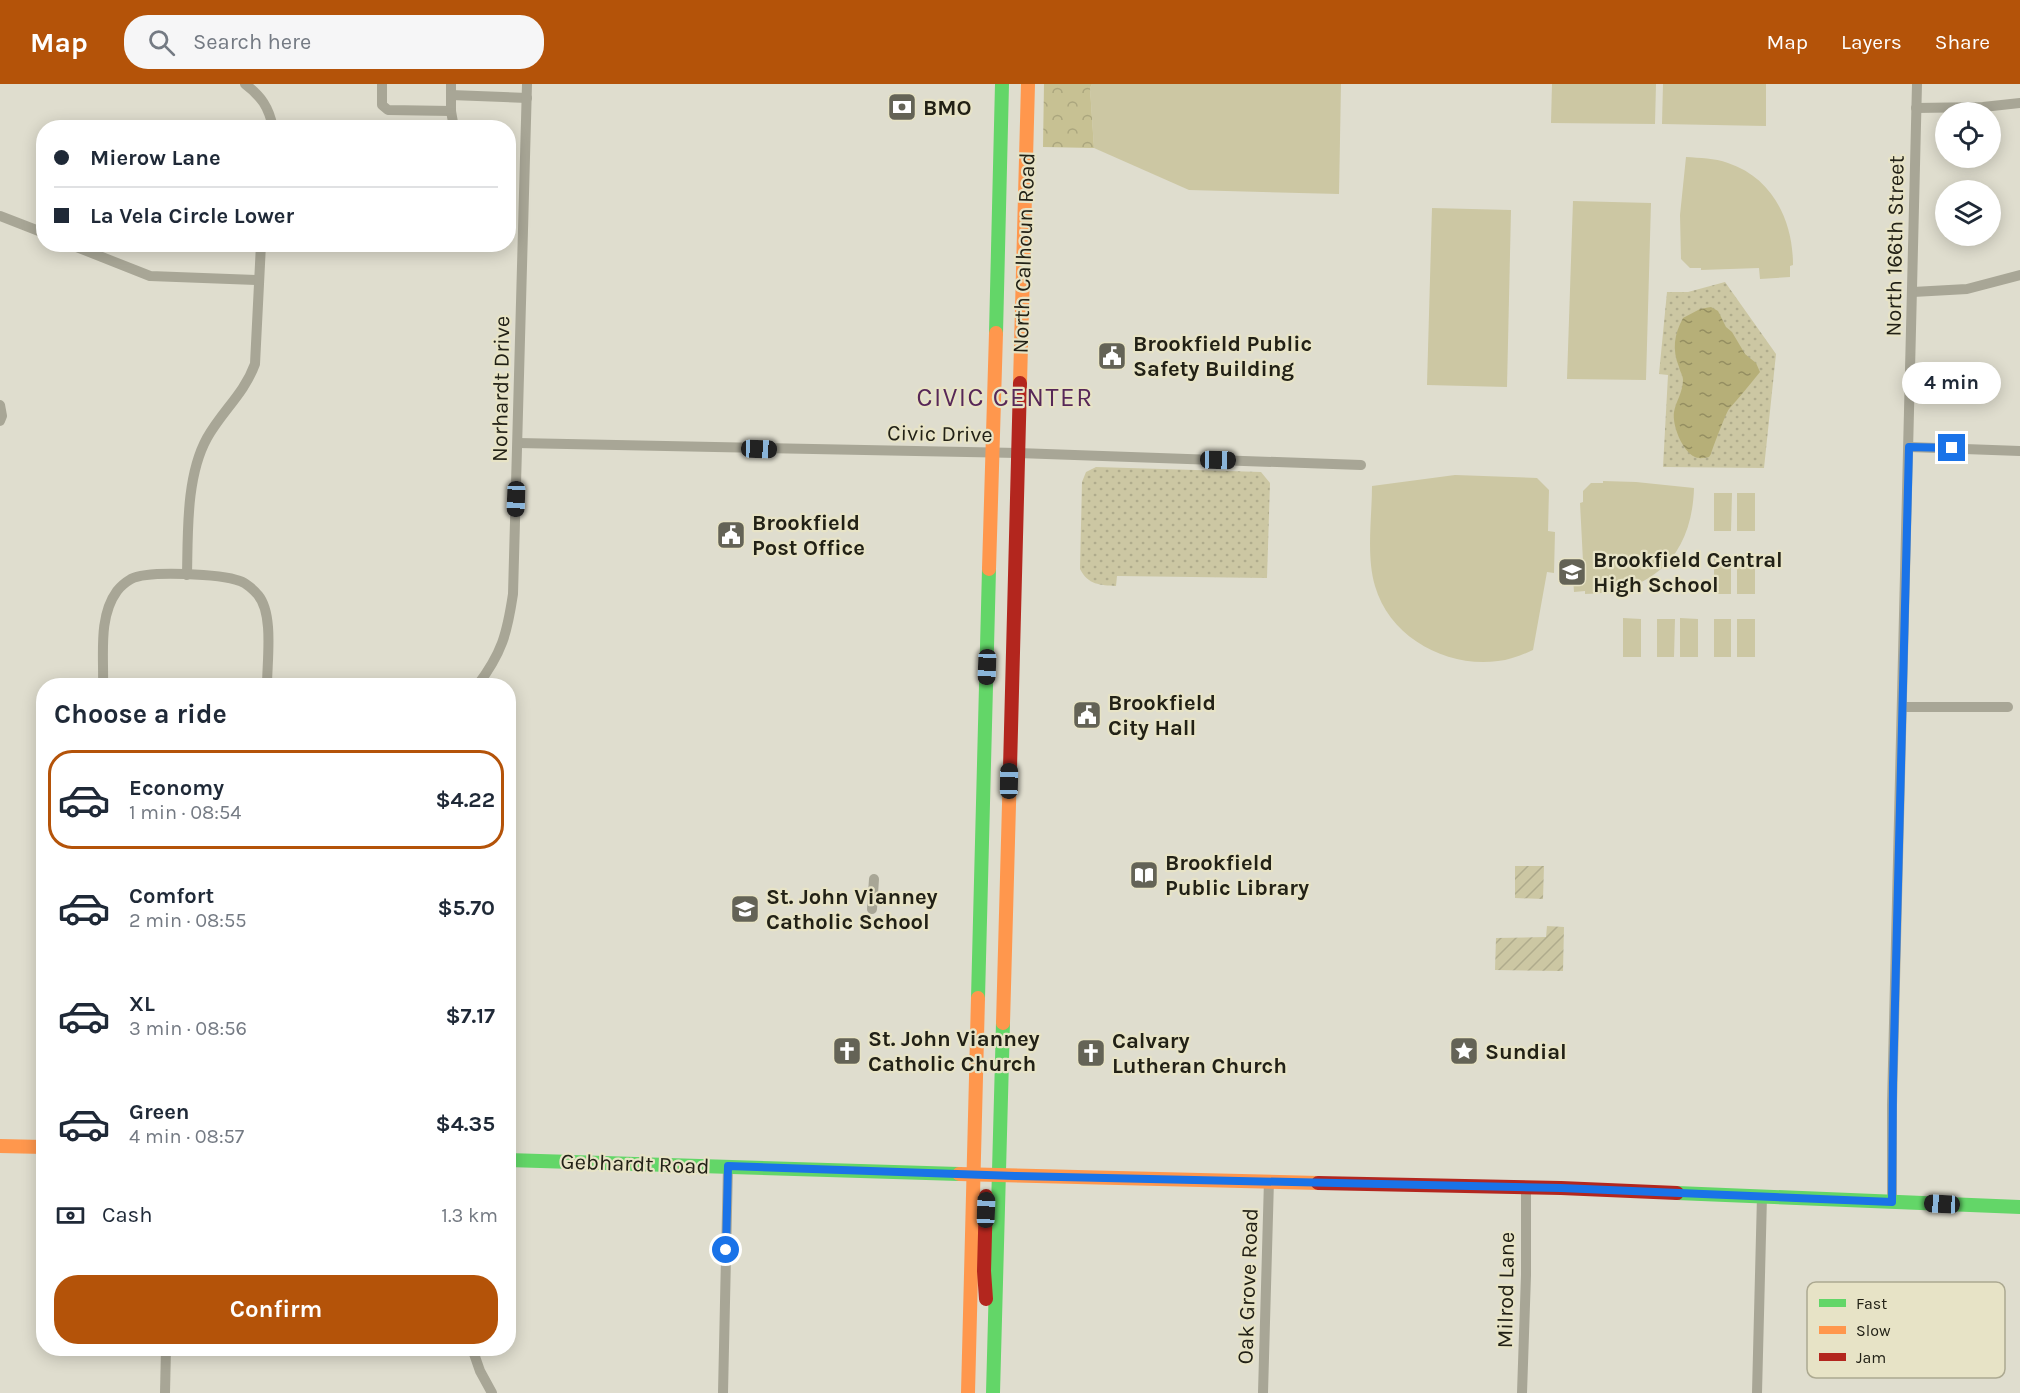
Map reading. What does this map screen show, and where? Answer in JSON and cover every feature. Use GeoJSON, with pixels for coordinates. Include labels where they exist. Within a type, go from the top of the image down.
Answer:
{"type":"FeatureCollection","features":[{"type":"Feature","properties":{"kind":"main road","name":"North Calhoun Road"},"geometry":{"type":"LineString","coordinates":[[968,1393],[1002,84]]}},
{"type":"Feature","properties":{"kind":"main road","name":"North Calhoun Road"},"geometry":{"type":"LineString","coordinates":[[993,1393],[1028,84]]}},
{"type":"Feature","properties":{"kind":"main road"},"geometry":{"type":"LineString","coordinates":[[978,1028],[987,1066],[987,1162],[989,1170],[998,1175]]}},
{"type":"Feature","properties":{"kind":"main road"},"geometry":{"type":"LineString","coordinates":[[0,1146],[36,1147]]}},
{"type":"Feature","properties":{"kind":"main road","name":"Gebhardt Road"},"geometry":{"type":"LineString","coordinates":[[516,1160],[998,1175],[1526,1187],[2020,1207]]}},
{"type":"Feature","properties":{"kind":"main road"},"geometry":{"type":"LineString","coordinates":[[975,1173],[986,1182],[984,1271],[994,1356]]}},
{"type":"Feature","properties":{"kind":"street"},"geometry":{"type":"LineString","coordinates":[[245,84],[259,94],[270,111],[272,120]]}},
{"type":"Feature","properties":{"kind":"street"},"geometry":{"type":"LineString","coordinates":[[382,84],[382,105],[388,110],[451,111]]}},
{"type":"Feature","properties":{"kind":"street","name":"Norhardt Drive"},"geometry":{"type":"LineString","coordinates":[[483,678],[500,653],[508,628],[513,594],[527,84]]}},
{"type":"Feature","properties":{"kind":"street","name":"North 166th Street"},"geometry":{"type":"LineString","coordinates":[[1892,1202],[1893,1058],[1917,84]]}},
{"type":"Feature","properties":{"kind":"street"},"geometry":{"type":"LineString","coordinates":[[453,120],[451,89],[527,98]]}},
{"type":"Feature","properties":{"kind":"street"},"geometry":{"type":"LineString","coordinates":[[1916,108],[1983,107],[2020,103]]}},
{"type":"Feature","properties":{"kind":"street"},"geometry":{"type":"LineString","coordinates":[[0,216],[36,230]]}},
{"type":"Feature","properties":{"kind":"street"},"geometry":{"type":"LineString","coordinates":[[89,252],[150,276],[259,280]]}},
{"type":"Feature","properties":{"kind":"street"},"geometry":{"type":"LineString","coordinates":[[186,575],[195,468],[206,441],[218,421],[248,383],[255,364],[261,252]]}},
{"type":"Feature","properties":{"kind":"street"},"geometry":{"type":"LineString","coordinates":[[1913,292],[1967,289],[2020,274]]}},
{"type":"Feature","properties":{"kind":"street"},"geometry":{"type":"LineString","coordinates":[[0,405],[2,416],[0,421]]}},
{"type":"Feature","properties":{"kind":"street","name":"Civic Drive"},"geometry":{"type":"LineString","coordinates":[[518,442],[1018,453],[1361,465]]}},
{"type":"Feature","properties":{"kind":"street"},"geometry":{"type":"LineString","coordinates":[[1909,447],[2020,451]]}},
{"type":"Feature","properties":{"kind":"street"},"geometry":{"type":"LineString","coordinates":[[103,678],[107,608],[118,590],[131,579],[147,575],[186,575],[243,582],[259,596],[267,614],[267,678]]}},
{"type":"Feature","properties":{"kind":"street"},"geometry":{"type":"LineString","coordinates":[[1903,707],[2008,707]]}},
{"type":"Feature","properties":{"kind":"street"},"geometry":{"type":"LineString","coordinates":[[872,909],[874,879]]}},
{"type":"Feature","properties":{"kind":"street"},"geometry":{"type":"LineString","coordinates":[[723,1393],[728,1166]]}},
{"type":"Feature","properties":{"kind":"street","name":"Oak Grove Road"},"geometry":{"type":"LineString","coordinates":[[1263,1393],[1269,1180]]}},
{"type":"Feature","properties":{"kind":"street","name":"Milrod Lane"},"geometry":{"type":"LineString","coordinates":[[1521,1393],[1526,1275],[1526,1187]]}},
{"type":"Feature","properties":{"kind":"street"},"geometry":{"type":"LineString","coordinates":[[1757,1393],[1762,1196]]}},
{"type":"Feature","properties":{"kind":"street"},"geometry":{"type":"LineString","coordinates":[[165,1393],[166,1356]]}},
{"type":"Feature","properties":{"kind":"street"},"geometry":{"type":"LineString","coordinates":[[475,1356],[487,1391]]}},
{"type":"Feature","properties":{"kind":"shaded area"},"geometry":{"type":"Polygon","coordinates":[[[1092,84],[1341,84],[1339,194],[1189,190],[1094,148],[1090,88],[1092,84]]]}},
{"type":"Feature","properties":{"kind":"shaded area"},"geometry":{"type":"Polygon","coordinates":[[[1552,84],[1656,84],[1655,124],[1551,123],[1552,84]]]}},
{"type":"Feature","properties":{"kind":"shaded area"},"geometry":{"type":"Polygon","coordinates":[[[1663,84],[1766,84],[1766,126],[1662,124],[1663,84]]]}},
{"type":"Feature","properties":{"kind":"shaded area"},"geometry":{"type":"Polygon","coordinates":[[[1686,157],[1728,163],[1744,170],[1768,190],[1784,217],[1789,233],[1793,265],[1790,266],[1790,277],[1760,279],[1759,268],[1701,270],[1701,268],[1690,268],[1681,259],[1680,215],[1686,157]]]}},
{"type":"Feature","properties":{"kind":"shaded area"},"geometry":{"type":"Polygon","coordinates":[[[1573,201],[1651,203],[1646,380],[1567,379],[1573,201]]]}},
{"type":"Feature","properties":{"kind":"shaded area"},"geometry":{"type":"Polygon","coordinates":[[[1432,208],[1511,210],[1507,387],[1427,385],[1432,208]]]}},
{"type":"Feature","properties":{"kind":"shaded area"},"geometry":{"type":"Polygon","coordinates":[[[1725,282],[1776,354],[1764,468],[1663,467],[1668,375],[1659,374],[1667,292],[1688,292],[1725,282]]]}},
{"type":"Feature","properties":{"kind":"shaded area"},"geometry":{"type":"Polygon","coordinates":[[[1096,467],[1261,472],[1270,483],[1267,578],[1117,576],[1116,586],[1091,581],[1080,569],[1082,482],[1086,472],[1096,467]]]}},
{"type":"Feature","properties":{"kind":"shaded area"},"geometry":{"type":"Polygon","coordinates":[[[1455,475],[1537,478],[1549,490],[1548,531],[1555,532],[1554,573],[1547,572],[1533,650],[1516,657],[1479,662],[1459,660],[1423,646],[1393,621],[1382,604],[1375,586],[1370,549],[1372,486],[1455,475]]]}},
{"type":"Feature","properties":{"kind":"shaded area"},"geometry":{"type":"Polygon","coordinates":[[[1603,481],[1694,488],[1692,512],[1686,533],[1677,551],[1649,578],[1630,587],[1609,592],[1585,594],[1585,591],[1574,592],[1572,562],[1583,561],[1580,503],[1583,502],[1583,491],[1591,483],[1603,483],[1603,481]]]}},
{"type":"Feature","properties":{"kind":"shaded area"},"geometry":{"type":"Polygon","coordinates":[[[1714,493],[1732,493],[1731,531],[1714,531],[1714,493]]]}},
{"type":"Feature","properties":{"kind":"shaded area"},"geometry":{"type":"Polygon","coordinates":[[[1737,493],[1755,493],[1755,531],[1737,531],[1737,493]]]}},
{"type":"Feature","properties":{"kind":"shaded area"},"geometry":{"type":"Polygon","coordinates":[[[1714,556],[1731,556],[1731,594],[1714,594],[1714,556]]]}},
{"type":"Feature","properties":{"kind":"shaded area"},"geometry":{"type":"Polygon","coordinates":[[[1737,556],[1755,556],[1755,594],[1737,594],[1737,556]]]}},
{"type":"Feature","properties":{"kind":"shaded area"},"geometry":{"type":"Polygon","coordinates":[[[1623,618],[1641,619],[1641,657],[1623,657],[1623,618]]]}},
{"type":"Feature","properties":{"kind":"shaded area"},"geometry":{"type":"Polygon","coordinates":[[[1680,618],[1698,619],[1698,657],[1680,657],[1680,618]]]}},
{"type":"Feature","properties":{"kind":"shaded area"},"geometry":{"type":"Polygon","coordinates":[[[1657,619],[1675,619],[1674,657],[1657,657],[1657,619]]]}},
{"type":"Feature","properties":{"kind":"shaded area"},"geometry":{"type":"Polygon","coordinates":[[[1714,619],[1731,619],[1731,657],[1714,657],[1714,619]]]}},
{"type":"Feature","properties":{"kind":"shaded area"},"geometry":{"type":"Polygon","coordinates":[[[1737,619],[1755,619],[1755,657],[1737,657],[1737,619]]]}},
{"type":"Feature","properties":{"kind":"shaded area"},"geometry":{"type":"Polygon","coordinates":[[[1515,866],[1544,866],[1543,899],[1515,898],[1515,866]]]}},
{"type":"Feature","properties":{"kind":"shaded area"},"geometry":{"type":"Polygon","coordinates":[[[1547,926],[1564,927],[1563,971],[1495,970],[1496,938],[1546,937],[1547,926]]]}},
{"type":"Feature","properties":{"kind":"green space"},"geometry":{"type":"Polygon","coordinates":[[[1044,84],[1092,84],[1090,88],[1094,148],[1043,147],[1044,84]]]}},
{"type":"Feature","properties":{"kind":"water"},"geometry":{"type":"Polygon","coordinates":[[[1711,307],[1718,311],[1726,327],[1732,332],[1745,354],[1756,363],[1760,372],[1729,409],[1709,457],[1700,458],[1690,454],[1686,449],[1675,424],[1674,412],[1682,389],[1683,377],[1675,354],[1675,342],[1683,318],[1700,309],[1711,307]]]}},
{"type":"Feature","properties":{"kind":"traffic: fast"},"geometry":{"type":"LineString","coordinates":[[996,333],[1002,84]]}},
{"type":"Feature","properties":{"kind":"traffic: fast"},"geometry":{"type":"LineString","coordinates":[[978,998],[989,569]]}},
{"type":"Feature","properties":{"kind":"traffic: fast"},"geometry":{"type":"LineString","coordinates":[[993,1393],[1003,1023]]}},
{"type":"Feature","properties":{"kind":"traffic: fast"},"geometry":{"type":"LineString","coordinates":[[516,1160],[959,1174]]}},
{"type":"Feature","properties":{"kind":"traffic: fast"},"geometry":{"type":"LineString","coordinates":[[1677,1193],[2020,1207]]}},
{"type":"Feature","properties":{"kind":"traffic: slow"},"geometry":{"type":"LineString","coordinates":[[1020,383],[1028,84]]}},
{"type":"Feature","properties":{"kind":"traffic: slow"},"geometry":{"type":"LineString","coordinates":[[989,569],[996,333]]}},
{"type":"Feature","properties":{"kind":"traffic: slow"},"geometry":{"type":"LineString","coordinates":[[1003,1023],[1010,768]]}},
{"type":"Feature","properties":{"kind":"traffic: slow"},"geometry":{"type":"LineString","coordinates":[[968,1393],[978,998]]}},
{"type":"Feature","properties":{"kind":"traffic: slow"},"geometry":{"type":"LineString","coordinates":[[0,1146],[36,1147]]}},
{"type":"Feature","properties":{"kind":"traffic: slow"},"geometry":{"type":"LineString","coordinates":[[959,1174],[1318,1183]]}},
{"type":"Feature","properties":{"kind":"traffic: jam"},"geometry":{"type":"LineString","coordinates":[[1010,768],[1020,383]]}},
{"type":"Feature","properties":{"kind":"traffic: jam"},"geometry":{"type":"LineString","coordinates":[[1318,1183],[1677,1193]]}},
{"type":"Feature","properties":{"kind":"traffic: jam"},"geometry":{"type":"LineString","coordinates":[[986,1196],[984,1271],[986,1299]]}},
{"type":"Feature","properties":{"kind":"place","name":"BMO"},"geometry":{"type":"Point","coordinates":[902,107]}},
{"type":"Feature","properties":{"kind":"place","name":"Brookfield Public Safety Building"},"geometry":{"type":"Point","coordinates":[1112,356]}},
{"type":"Feature","properties":{"kind":"place","name":"Brookfield Post Office"},"geometry":{"type":"Point","coordinates":[731,535]}},
{"type":"Feature","properties":{"kind":"place","name":"Brookfield Central High School"},"geometry":{"type":"Point","coordinates":[1572,572]}},
{"type":"Feature","properties":{"kind":"place","name":"Brookfield City Hall"},"geometry":{"type":"Point","coordinates":[1087,715]}},
{"type":"Feature","properties":{"kind":"place","name":"Brookfield Public Library"},"geometry":{"type":"Point","coordinates":[1144,875]}},
{"type":"Feature","properties":{"kind":"place","name":"St. John Vianney Catholic School"},"geometry":{"type":"Point","coordinates":[745,909]}},
{"type":"Feature","properties":{"kind":"place","name":"St. John Vianney Catholic Church"},"geometry":{"type":"Point","coordinates":[847,1051]}},
{"type":"Feature","properties":{"kind":"place","name":"Sundial"},"geometry":{"type":"Point","coordinates":[1464,1051]}},
{"type":"Feature","properties":{"kind":"place","name":"Calvary Lutheran Church"},"geometry":{"type":"Point","coordinates":[1091,1053]}},
{"type":"Feature","properties":{"kind":"district","name":"CIVIC CENTER"},"geometry":{"type":"Point","coordinates":[1005,397]}},
{"type":"Feature","properties":{"kind":"route"},"geometry":{"type":"LineString","coordinates":[[726,1250],[728,1166],[955,1172],[1015,1176],[1561,1188],[1892,1202],[1909,447],[1952,448]]}}]}
